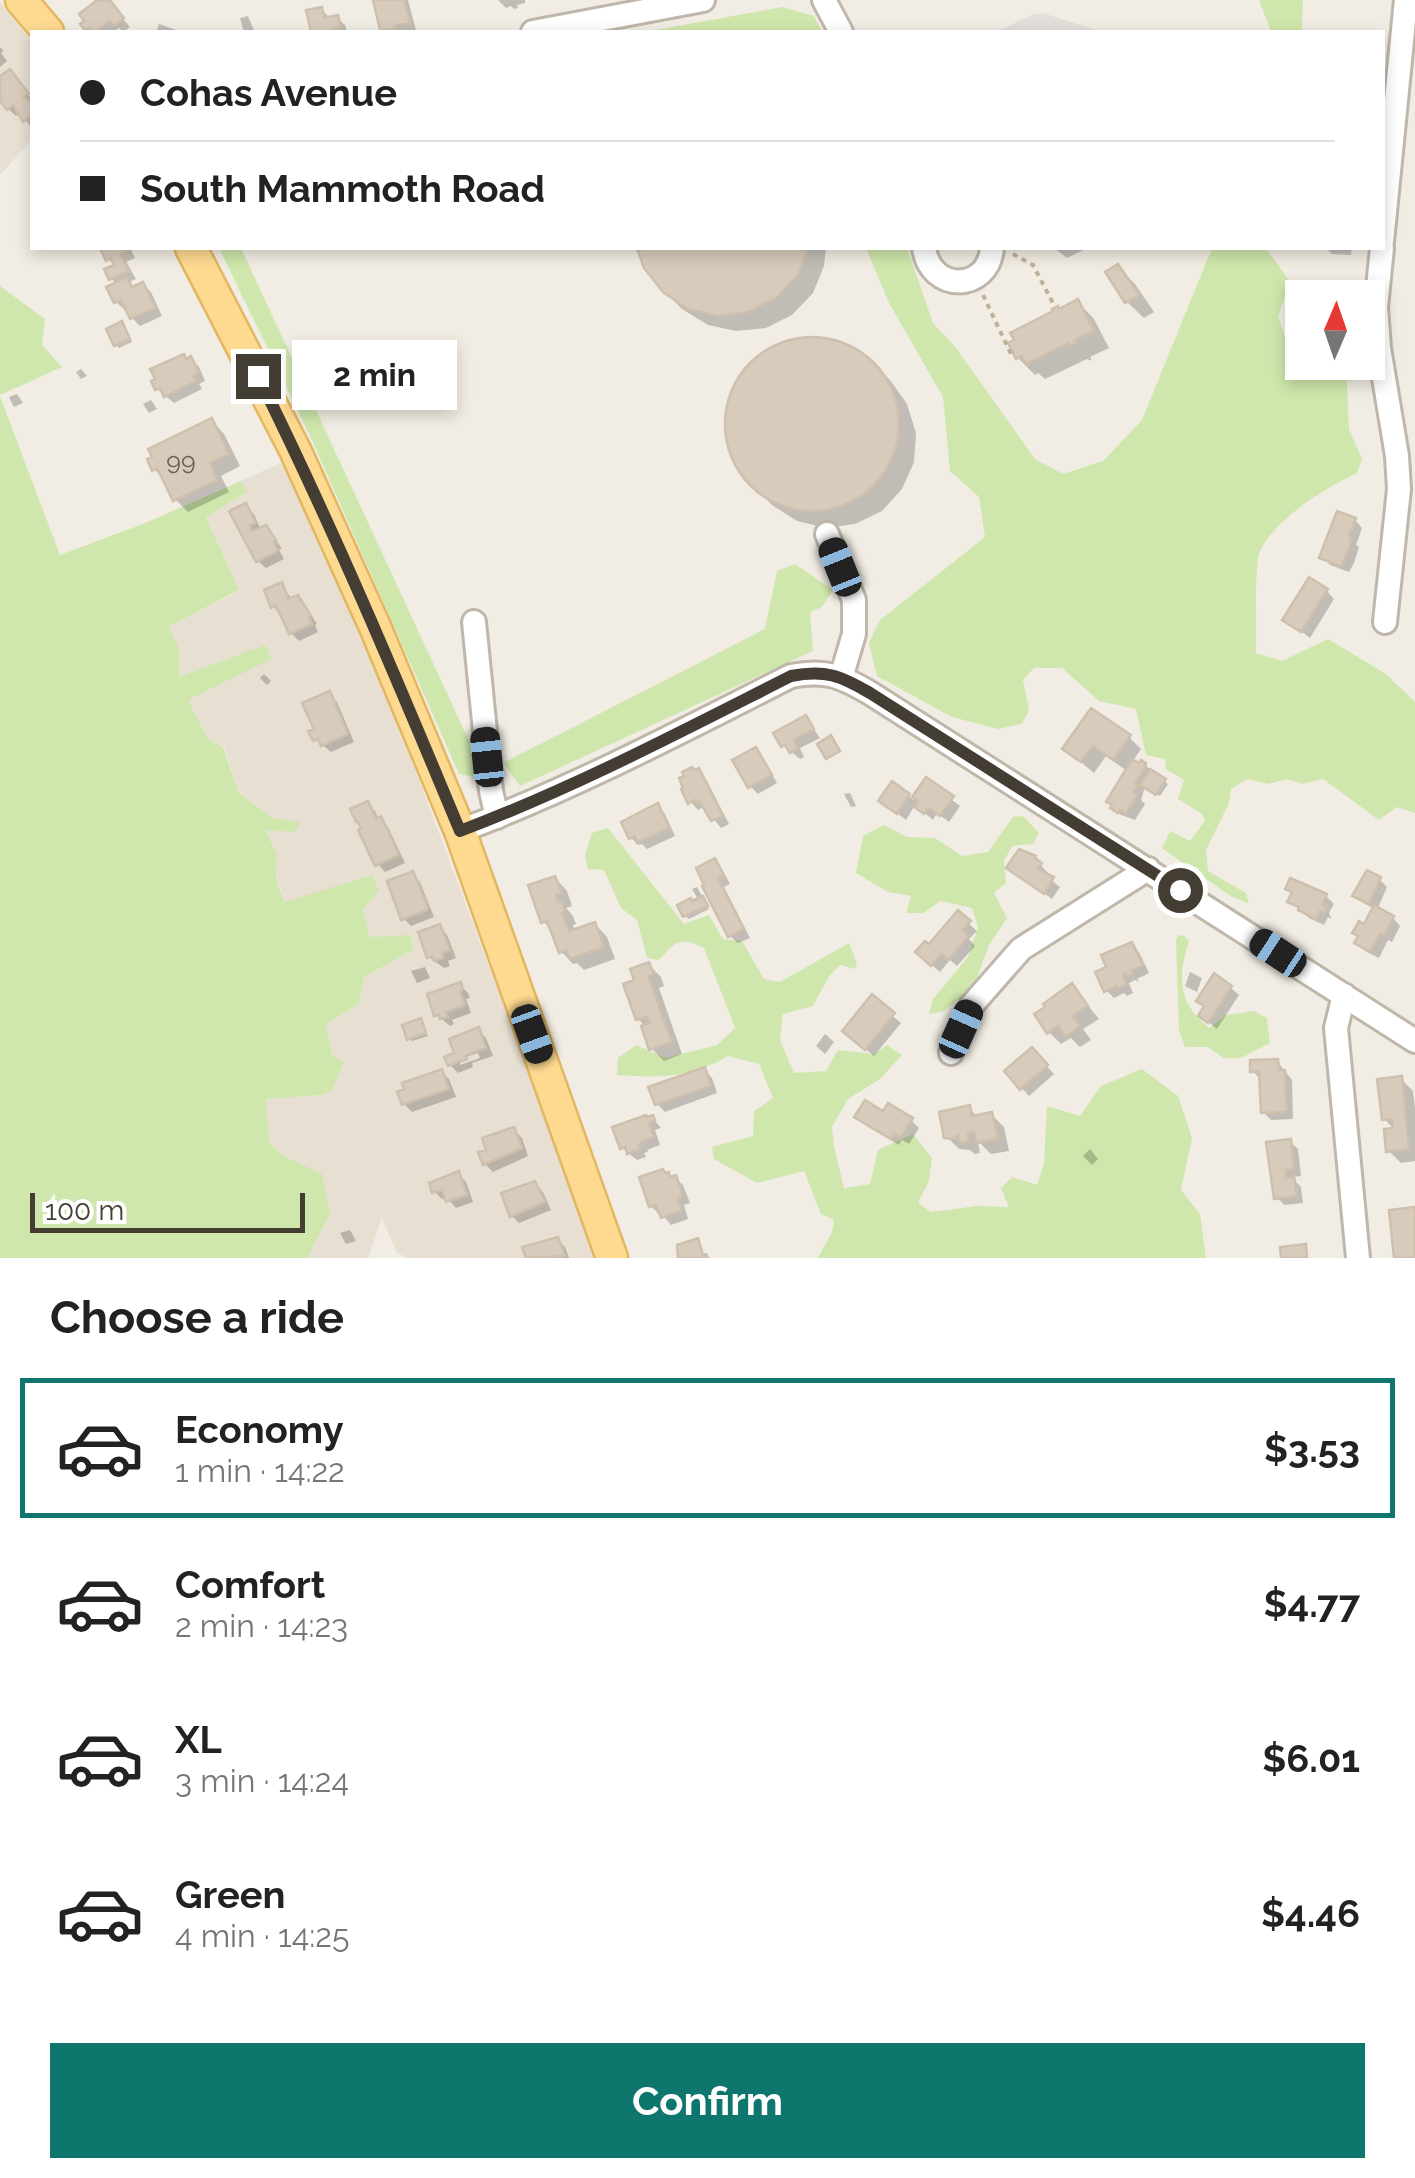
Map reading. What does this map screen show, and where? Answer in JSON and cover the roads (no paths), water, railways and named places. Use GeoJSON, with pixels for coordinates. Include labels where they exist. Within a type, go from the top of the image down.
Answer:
{"type":"FeatureCollection","features":[{"type":"Feature","properties":{"kind":"main road"},"geometry":{"type":"LineString","coordinates":[[22,0],[46,30]]}},
{"type":"Feature","properties":{"kind":"main road"},"geometry":{"type":"LineString","coordinates":[[192,250],[295,450],[375,627],[460,831],[612,1258]]}},
{"type":"Feature","properties":{"kind":"street"},"geometry":{"type":"LineString","coordinates":[[544,30],[703,0]]}},
{"type":"Feature","properties":{"kind":"street"},"geometry":{"type":"LineString","coordinates":[[824,0],[840,30]]}},
{"type":"Feature","properties":{"kind":"street"},"geometry":{"type":"LineString","coordinates":[[1385,214],[1406,0]]}},
{"type":"Feature","properties":{"kind":"street"},"geometry":{"type":"LineString","coordinates":[[924,250],[931,269],[940,276],[961,281],[975,277],[997,250]]}},
{"type":"Feature","properties":{"kind":"street"},"geometry":{"type":"LineString","coordinates":[[1381,250],[1376,308],[1400,489],[1385,622]]}},
{"type":"Feature","properties":{"kind":"street"},"geometry":{"type":"LineString","coordinates":[[827,534],[854,600],[854,634],[841,678]]}},
{"type":"Feature","properties":{"kind":"street"},"geometry":{"type":"LineString","coordinates":[[474,622],[497,817]]}},
{"type":"Feature","properties":{"kind":"street"},"geometry":{"type":"LineString","coordinates":[[460,831],[642,752],[791,676],[832,674],[870,693],[1415,1041]]}},
{"type":"Feature","properties":{"kind":"street"},"geometry":{"type":"LineString","coordinates":[[950,1052],[971,1006],[1021,949],[1148,869]]}},
{"type":"Feature","properties":{"kind":"street"},"geometry":{"type":"LineString","coordinates":[[1344,995],[1336,1028],[1358,1258]]}}]}
